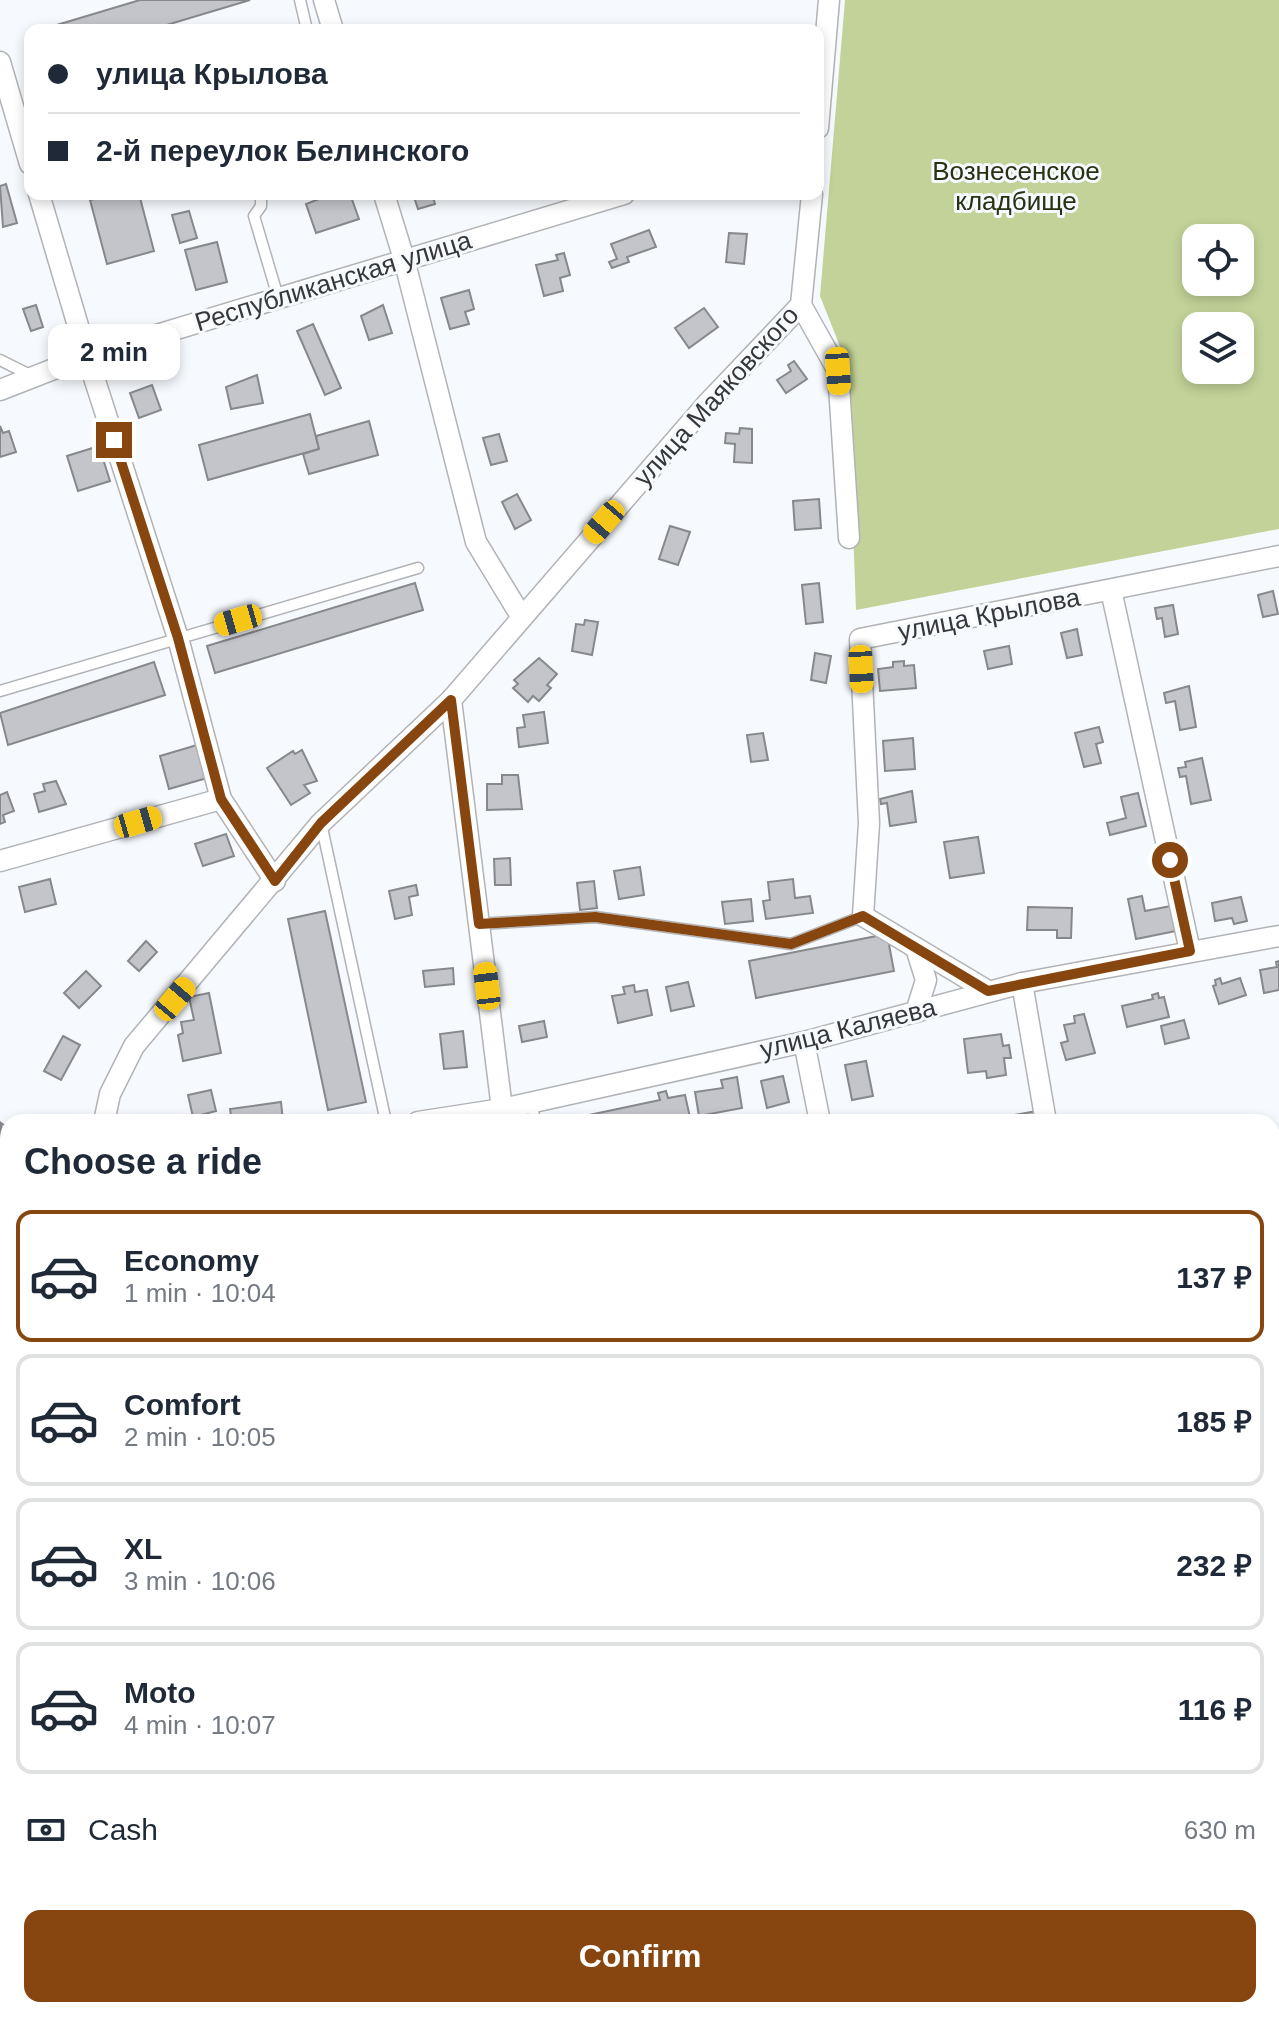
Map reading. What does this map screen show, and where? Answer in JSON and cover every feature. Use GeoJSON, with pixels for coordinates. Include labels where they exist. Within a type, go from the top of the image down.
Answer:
{"type":"FeatureCollection","features":[{"type":"Feature","properties":{"kind":"street"},"geometry":{"type":"LineString","coordinates":[[324,0],[331,24]]}},
{"type":"Feature","properties":{"kind":"street"},"geometry":{"type":"LineString","coordinates":[[824,58],[829,0]]}},
{"type":"Feature","properties":{"kind":"street"},"geometry":{"type":"LineString","coordinates":[[0,62],[24,144]]}},
{"type":"Feature","properties":{"kind":"street"},"geometry":{"type":"LineString","coordinates":[[41,200],[87,356],[178,638],[221,799],[275,881]]}},
{"type":"Feature","properties":{"kind":"street"},"geometry":{"type":"LineString","coordinates":[[386,200],[404,259],[476,542],[521,616]]}},
{"type":"Feature","properties":{"kind":"street","name":"Республиканская улица"},"geometry":{"type":"LineString","coordinates":[[0,390],[87,356],[604,200]]}},
{"type":"Feature","properties":{"kind":"street","name":"улица Маяковского"},"geometry":{"type":"LineString","coordinates":[[106,1114],[110,1094],[134,1046],[321,823],[451,700],[706,405],[801,305],[811,200]]}},
{"type":"Feature","properties":{"kind":"street"},"geometry":{"type":"LineString","coordinates":[[801,305],[838,371],[849,538]]}},
{"type":"Feature","properties":{"kind":"street","name":"улица Крылова"},"geometry":{"type":"LineString","coordinates":[[863,916],[869,823],[860,639],[1279,556]]}},
{"type":"Feature","properties":{"kind":"street","name":"улица Крылова"},"geometry":{"type":"LineString","coordinates":[[1111,590],[1190,951]]}},
{"type":"Feature","properties":{"kind":"street"},"geometry":{"type":"LineString","coordinates":[[451,700],[502,1109]]}},
{"type":"Feature","properties":{"kind":"street"},"geometry":{"type":"LineString","coordinates":[[0,861],[221,799]]}},
{"type":"Feature","properties":{"kind":"street"},"geometry":{"type":"LineString","coordinates":[[863,916],[988,991]]}},
{"type":"Feature","properties":{"kind":"street","name":"улица Каляева"},"geometry":{"type":"LineString","coordinates":[[470,1114],[502,1109],[534,1112],[988,991],[1279,936]]}},
{"type":"Feature","properties":{"kind":"street"},"geometry":{"type":"LineString","coordinates":[[916,948],[926,980],[916,1012]]}},
{"type":"Feature","properties":{"kind":"street"},"geometry":{"type":"LineString","coordinates":[[1022,983],[1045,1114]]}},
{"type":"Feature","properties":{"kind":"street"},"geometry":{"type":"LineString","coordinates":[[804,1042],[818,1114]]}},
{"type":"Feature","properties":{"kind":"lane"},"geometry":{"type":"LineString","coordinates":[[300,0],[306,24]]}},
{"type":"Feature","properties":{"kind":"lane"},"geometry":{"type":"LineString","coordinates":[[261,200],[261,206],[254,216],[278,297]]}},
{"type":"Feature","properties":{"kind":"lane"},"geometry":{"type":"LineString","coordinates":[[0,360],[34,378]]}},
{"type":"Feature","properties":{"kind":"lane"},"geometry":{"type":"LineString","coordinates":[[0,691],[418,568]]}},
{"type":"Feature","properties":{"kind":"lane"},"geometry":{"type":"LineString","coordinates":[[321,823],[384,1114]]}},
{"type":"Feature","properties":{"kind":"lane"},"geometry":{"type":"LineString","coordinates":[[479,924],[595,917],[791,944],[863,916]]}},
{"type":"Feature","properties":{"kind":"green space","name":"Вознесенское кладбище"},"geometry":{"type":"Polygon","coordinates":[[[845,0],[1279,0],[1279,529],[856,610],[847,364],[820,296],[845,0]]]}},
{"type":"Feature","properties":{"kind":"building"},"geometry":{"type":"Polygon","coordinates":[[[140,0],[250,0],[170,24],[60,24],[140,0]]]}},
{"type":"Feature","properties":{"kind":"building"},"geometry":{"type":"Polygon","coordinates":[[[6,184],[17,223],[3,227],[0,186],[6,184]]]}},
{"type":"Feature","properties":{"kind":"building"},"geometry":{"type":"Polygon","coordinates":[[[90,200],[141,200],[154,251],[107,264],[90,200]]]}},
{"type":"Feature","properties":{"kind":"building"},"geometry":{"type":"Polygon","coordinates":[[[316,200],[352,200],[359,219],[316,233],[306,204],[316,200]]]}},
{"type":"Feature","properties":{"kind":"building"},"geometry":{"type":"Polygon","coordinates":[[[415,200],[434,200],[435,204],[418,209],[415,200]]]}},
{"type":"Feature","properties":{"kind":"building"},"geometry":{"type":"Polygon","coordinates":[[[189,211],[197,238],[180,243],[172,215],[189,211]]]}},
{"type":"Feature","properties":{"kind":"building"},"geometry":{"type":"Polygon","coordinates":[[[649,230],[656,247],[627,257],[629,262],[612,268],[609,262],[617,259],[611,244],[649,230]]]}},
{"type":"Feature","properties":{"kind":"building"},"geometry":{"type":"Polygon","coordinates":[[[729,233],[747,234],[744,264],[726,262],[729,233]]]}},
{"type":"Feature","properties":{"kind":"building"},"geometry":{"type":"Polygon","coordinates":[[[217,242],[227,282],[196,290],[185,250],[217,242]]]}},
{"type":"Feature","properties":{"kind":"building"},"geometry":{"type":"Polygon","coordinates":[[[564,253],[570,275],[560,278],[563,291],[544,296],[536,265],[558,260],[556,255],[564,253]]]}},
{"type":"Feature","properties":{"kind":"building"},"geometry":{"type":"Polygon","coordinates":[[[469,290],[474,309],[465,312],[469,324],[450,329],[441,298],[469,290]]]}},
{"type":"Feature","properties":{"kind":"building"},"geometry":{"type":"Polygon","coordinates":[[[36,305],[43,327],[31,331],[23,309],[36,305]]]}},
{"type":"Feature","properties":{"kind":"building"},"geometry":{"type":"Polygon","coordinates":[[[383,305],[392,333],[369,340],[361,316],[383,305]]]}},
{"type":"Feature","properties":{"kind":"building"},"geometry":{"type":"Polygon","coordinates":[[[704,308],[718,327],[689,348],[675,328],[704,308]]]}},
{"type":"Feature","properties":{"kind":"building"},"geometry":{"type":"Polygon","coordinates":[[[313,324],[341,388],[325,395],[297,331],[313,324]]]}},
{"type":"Feature","properties":{"kind":"building"},"geometry":{"type":"Polygon","coordinates":[[[794,361],[807,379],[786,393],[777,380],[791,371],[788,365],[794,361]]]}},
{"type":"Feature","properties":{"kind":"building"},"geometry":{"type":"Polygon","coordinates":[[[257,375],[263,403],[231,409],[226,387],[257,375]]]}},
{"type":"Feature","properties":{"kind":"building"},"geometry":{"type":"Polygon","coordinates":[[[152,385],[161,410],[139,418],[130,393],[152,385]]]}},
{"type":"Feature","properties":{"kind":"building"},"geometry":{"type":"Polygon","coordinates":[[[310,414],[319,449],[208,480],[199,445],[310,414]]]}},
{"type":"Feature","properties":{"kind":"building"},"geometry":{"type":"Polygon","coordinates":[[[369,421],[378,455],[309,474],[303,454],[319,449],[316,436],[369,421]]]}},
{"type":"Feature","properties":{"kind":"building"},"geometry":{"type":"Polygon","coordinates":[[[0,426],[3,433],[9,431],[16,452],[0,457],[0,426]]]}},
{"type":"Feature","properties":{"kind":"building"},"geometry":{"type":"Polygon","coordinates":[[[740,428],[752,429],[752,463],[734,462],[735,444],[725,443],[726,433],[739,434],[740,428]]]}},
{"type":"Feature","properties":{"kind":"building"},"geometry":{"type":"Polygon","coordinates":[[[499,434],[507,461],[491,465],[483,438],[499,434]]]}},
{"type":"Feature","properties":{"kind":"building"},"geometry":{"type":"Polygon","coordinates":[[[99,446],[110,481],[78,491],[67,456],[99,446]]]}},
{"type":"Feature","properties":{"kind":"building"},"geometry":{"type":"Polygon","coordinates":[[[517,494],[531,520],[515,529],[502,502],[517,494]]]}},
{"type":"Feature","properties":{"kind":"building"},"geometry":{"type":"Polygon","coordinates":[[[819,499],[821,528],[795,530],[793,501],[819,499]]]}},
{"type":"Feature","properties":{"kind":"building"},"geometry":{"type":"Polygon","coordinates":[[[670,526],[690,532],[678,565],[659,559],[670,526]]]}},
{"type":"Feature","properties":{"kind":"building"},"geometry":{"type":"Polygon","coordinates":[[[415,583],[423,610],[215,673],[207,646],[415,583]]]}},
{"type":"Feature","properties":{"kind":"building"},"geometry":{"type":"Polygon","coordinates":[[[819,583],[823,622],[806,624],[802,585],[819,583]]]}},
{"type":"Feature","properties":{"kind":"building"},"geometry":{"type":"Polygon","coordinates":[[[1273,591],[1278,614],[1263,617],[1258,595],[1273,591]]]}},
{"type":"Feature","properties":{"kind":"building"},"geometry":{"type":"Polygon","coordinates":[[[1173,605],[1178,634],[1165,637],[1162,618],[1157,619],[1155,608],[1173,605]]]}},
{"type":"Feature","properties":{"kind":"building"},"geometry":{"type":"Polygon","coordinates":[[[585,620],[598,622],[592,655],[572,651],[576,624],[584,625],[585,620]]]}},
{"type":"Feature","properties":{"kind":"building"},"geometry":{"type":"Polygon","coordinates":[[[1077,629],[1082,655],[1067,658],[1061,633],[1077,629]]]}},
{"type":"Feature","properties":{"kind":"building"},"geometry":{"type":"Polygon","coordinates":[[[1009,646],[1012,664],[988,669],[984,651],[1009,646]]]}},
{"type":"Feature","properties":{"kind":"building"},"geometry":{"type":"Polygon","coordinates":[[[815,653],[831,656],[826,683],[811,680],[815,653]]]}},
{"type":"Feature","properties":{"kind":"building"},"geometry":{"type":"Polygon","coordinates":[[[539,658],[557,674],[547,685],[551,688],[539,701],[533,696],[528,702],[513,688],[518,684],[514,680],[539,658]]]}},
{"type":"Feature","properties":{"kind":"building"},"geometry":{"type":"Polygon","coordinates":[[[904,661],[904,666],[914,665],[916,688],[880,691],[878,669],[893,667],[893,662],[904,661]]]}},
{"type":"Feature","properties":{"kind":"building"},"geometry":{"type":"Polygon","coordinates":[[[154,662],[165,695],[8,745],[0,713],[154,662]]]}},
{"type":"Feature","properties":{"kind":"building"},"geometry":{"type":"Polygon","coordinates":[[[1189,686],[1196,727],[1180,730],[1175,701],[1166,703],[1164,693],[1189,686]]]}},
{"type":"Feature","properties":{"kind":"building"},"geometry":{"type":"Polygon","coordinates":[[[544,712],[548,743],[519,747],[517,728],[525,727],[523,715],[544,712]]]}},
{"type":"Feature","properties":{"kind":"building"},"geometry":{"type":"Polygon","coordinates":[[[1099,727],[1103,742],[1096,744],[1101,763],[1084,767],[1075,733],[1099,727]]]}},
{"type":"Feature","properties":{"kind":"building"},"geometry":{"type":"Polygon","coordinates":[[[763,733],[768,760],[751,762],[747,735],[763,733]]]}},
{"type":"Feature","properties":{"kind":"building"},"geometry":{"type":"Polygon","coordinates":[[[913,738],[915,769],[885,771],[883,741],[913,738]]]}},
{"type":"Feature","properties":{"kind":"building"},"geometry":{"type":"Polygon","coordinates":[[[197,745],[207,778],[169,789],[160,756],[197,745]]]}},
{"type":"Feature","properties":{"kind":"building"},"geometry":{"type":"Polygon","coordinates":[[[302,750],[317,781],[304,785],[310,793],[291,805],[267,768],[293,751],[295,754],[302,750]]]}},
{"type":"Feature","properties":{"kind":"building"},"geometry":{"type":"Polygon","coordinates":[[[1202,758],[1211,800],[1191,804],[1186,776],[1180,777],[1178,768],[1186,767],[1185,762],[1202,758]]]}},
{"type":"Feature","properties":{"kind":"building"},"geometry":{"type":"Polygon","coordinates":[[[502,775],[518,775],[522,809],[487,810],[487,784],[502,784],[502,775]]]}},
{"type":"Feature","properties":{"kind":"building"},"geometry":{"type":"Polygon","coordinates":[[[56,781],[66,804],[39,812],[34,794],[45,791],[43,784],[56,781]]]}},
{"type":"Feature","properties":{"kind":"building"},"geometry":{"type":"Polygon","coordinates":[[[912,791],[916,822],[890,826],[887,803],[881,804],[880,799],[912,791]]]}},
{"type":"Feature","properties":{"kind":"building"},"geometry":{"type":"Polygon","coordinates":[[[7,792],[14,811],[3,815],[5,822],[0,824],[0,795],[7,792]]]}},
{"type":"Feature","properties":{"kind":"building"},"geometry":{"type":"Polygon","coordinates":[[[1138,793],[1146,826],[1110,835],[1107,823],[1126,818],[1121,797],[1138,793]]]}},
{"type":"Feature","properties":{"kind":"building"},"geometry":{"type":"Polygon","coordinates":[[[226,834],[234,856],[203,866],[195,844],[226,834]]]}},
{"type":"Feature","properties":{"kind":"building"},"geometry":{"type":"Polygon","coordinates":[[[978,837],[984,873],[950,878],[944,842],[978,837]]]}},
{"type":"Feature","properties":{"kind":"building"},"geometry":{"type":"Polygon","coordinates":[[[510,858],[511,885],[495,885],[494,859],[510,858]]]}},
{"type":"Feature","properties":{"kind":"building"},"geometry":{"type":"Polygon","coordinates":[[[640,867],[644,895],[619,899],[614,871],[640,867]]]}},
{"type":"Feature","properties":{"kind":"building"},"geometry":{"type":"Polygon","coordinates":[[[50,879],[56,904],[25,912],[19,887],[50,879]]]}},
{"type":"Feature","properties":{"kind":"building"},"geometry":{"type":"Polygon","coordinates":[[[793,879],[795,898],[810,896],[813,913],[766,919],[763,901],[770,900],[768,882],[793,879]]]}},
{"type":"Feature","properties":{"kind":"building"},"geometry":{"type":"Polygon","coordinates":[[[594,881],[597,908],[580,910],[577,883],[594,881]]]}},
{"type":"Feature","properties":{"kind":"building"},"geometry":{"type":"Polygon","coordinates":[[[416,885],[418,895],[409,897],[412,915],[395,919],[389,891],[416,885]]]}},
{"type":"Feature","properties":{"kind":"building"},"geometry":{"type":"Polygon","coordinates":[[[1142,896],[1145,911],[1171,906],[1176,931],[1136,939],[1128,899],[1142,896]]]}},
{"type":"Feature","properties":{"kind":"building"},"geometry":{"type":"Polygon","coordinates":[[[1241,897],[1247,921],[1234,924],[1232,918],[1215,921],[1212,903],[1241,897]]]}},
{"type":"Feature","properties":{"kind":"building"},"geometry":{"type":"Polygon","coordinates":[[[751,899],[753,921],[725,924],[722,902],[751,899]]]}},
{"type":"Feature","properties":{"kind":"building"},"geometry":{"type":"Polygon","coordinates":[[[1028,907],[1072,908],[1071,938],[1057,938],[1057,930],[1027,930],[1028,907]]]}},
{"type":"Feature","properties":{"kind":"building"},"geometry":{"type":"Polygon","coordinates":[[[325,911],[366,1102],[328,1110],[288,919],[325,911]]]}},
{"type":"Feature","properties":{"kind":"building"},"geometry":{"type":"Polygon","coordinates":[[[887,934],[894,971],[756,998],[749,961],[887,934]]]}},
{"type":"Feature","properties":{"kind":"building"},"geometry":{"type":"Polygon","coordinates":[[[146,941],[157,952],[139,971],[128,961],[146,941]]]}},
{"type":"Feature","properties":{"kind":"building"},"geometry":{"type":"Polygon","coordinates":[[[1279,961],[1279,990],[1264,993],[1260,970],[1277,967],[1276,962],[1279,961]]]}},
{"type":"Feature","properties":{"kind":"building"},"geometry":{"type":"Polygon","coordinates":[[[453,968],[454,984],[425,987],[423,971],[453,968]]]}},
{"type":"Feature","properties":{"kind":"building"},"geometry":{"type":"Polygon","coordinates":[[[86,971],[101,986],[79,1008],[64,993],[86,971]]]}},
{"type":"Feature","properties":{"kind":"building"},"geometry":{"type":"Polygon","coordinates":[[[1220,978],[1222,984],[1240,978],[1246,995],[1219,1004],[1213,986],[1216,985],[1215,980],[1220,978]]]}},
{"type":"Feature","properties":{"kind":"building"},"geometry":{"type":"Polygon","coordinates":[[[688,982],[694,1006],[671,1011],[666,987],[688,982]]]}},
{"type":"Feature","properties":{"kind":"building"},"geometry":{"type":"Polygon","coordinates":[[[634,985],[635,992],[647,990],[652,1015],[618,1023],[612,996],[625,994],[623,987],[634,985]]]}},
{"type":"Feature","properties":{"kind":"building"},"geometry":{"type":"Polygon","coordinates":[[[209,993],[221,1053],[183,1061],[178,1035],[183,1033],[181,1022],[194,1020],[189,997],[209,993]]]}},
{"type":"Feature","properties":{"kind":"building"},"geometry":{"type":"Polygon","coordinates":[[[1158,993],[1159,998],[1164,997],[1169,1017],[1127,1027],[1122,1006],[1153,999],[1152,995],[1158,993]]]}},
{"type":"Feature","properties":{"kind":"building"},"geometry":{"type":"Polygon","coordinates":[[[1084,1014],[1095,1053],[1066,1060],[1061,1043],[1068,1041],[1064,1025],[1075,1023],[1074,1016],[1084,1014]]]}},
{"type":"Feature","properties":{"kind":"building"},"geometry":{"type":"Polygon","coordinates":[[[1184,1020],[1189,1038],[1165,1044],[1161,1026],[1184,1020]]]}},
{"type":"Feature","properties":{"kind":"building"},"geometry":{"type":"Polygon","coordinates":[[[544,1021],[547,1037],[522,1042],[519,1026],[544,1021]]]}},
{"type":"Feature","properties":{"kind":"building"},"geometry":{"type":"Polygon","coordinates":[[[463,1031],[467,1067],[444,1069],[440,1034],[463,1031]]]}},
{"type":"Feature","properties":{"kind":"building"},"geometry":{"type":"Polygon","coordinates":[[[1001,1034],[1003,1046],[1009,1045],[1011,1058],[1004,1058],[1006,1075],[987,1078],[986,1071],[968,1073],[964,1039],[1001,1034]]]}},
{"type":"Feature","properties":{"kind":"building"},"geometry":{"type":"Polygon","coordinates":[[[63,1036],[80,1045],[61,1080],[44,1071],[63,1036]]]}},
{"type":"Feature","properties":{"kind":"building"},"geometry":{"type":"Polygon","coordinates":[[[866,1061],[873,1096],[852,1100],[845,1065],[866,1061]]]}},
{"type":"Feature","properties":{"kind":"building"},"geometry":{"type":"Polygon","coordinates":[[[783,1076],[789,1102],[767,1108],[761,1081],[783,1076]]]}},
{"type":"Feature","properties":{"kind":"building"},"geometry":{"type":"Polygon","coordinates":[[[737,1077],[742,1108],[699,1114],[695,1092],[723,1088],[721,1080],[737,1077]]]}},
{"type":"Feature","properties":{"kind":"building"},"geometry":{"type":"Polygon","coordinates":[[[211,1090],[216,1111],[192,1114],[188,1095],[211,1090]]]}},
{"type":"Feature","properties":{"kind":"building"},"geometry":{"type":"Polygon","coordinates":[[[666,1091],[668,1098],[685,1095],[689,1114],[594,1114],[660,1100],[658,1093],[666,1091]]]}},
{"type":"Feature","properties":{"kind":"building"},"geometry":{"type":"Polygon","coordinates":[[[281,1102],[282,1114],[231,1114],[230,1109],[281,1102]]]}},
{"type":"Feature","properties":{"kind":"route"},"geometry":{"type":"LineString","coordinates":[[114,440],[178,638],[221,799],[275,881],[321,823],[451,700],[479,924],[595,917],[791,944],[863,916],[988,991],[1190,951],[1170,860]]}}]}
